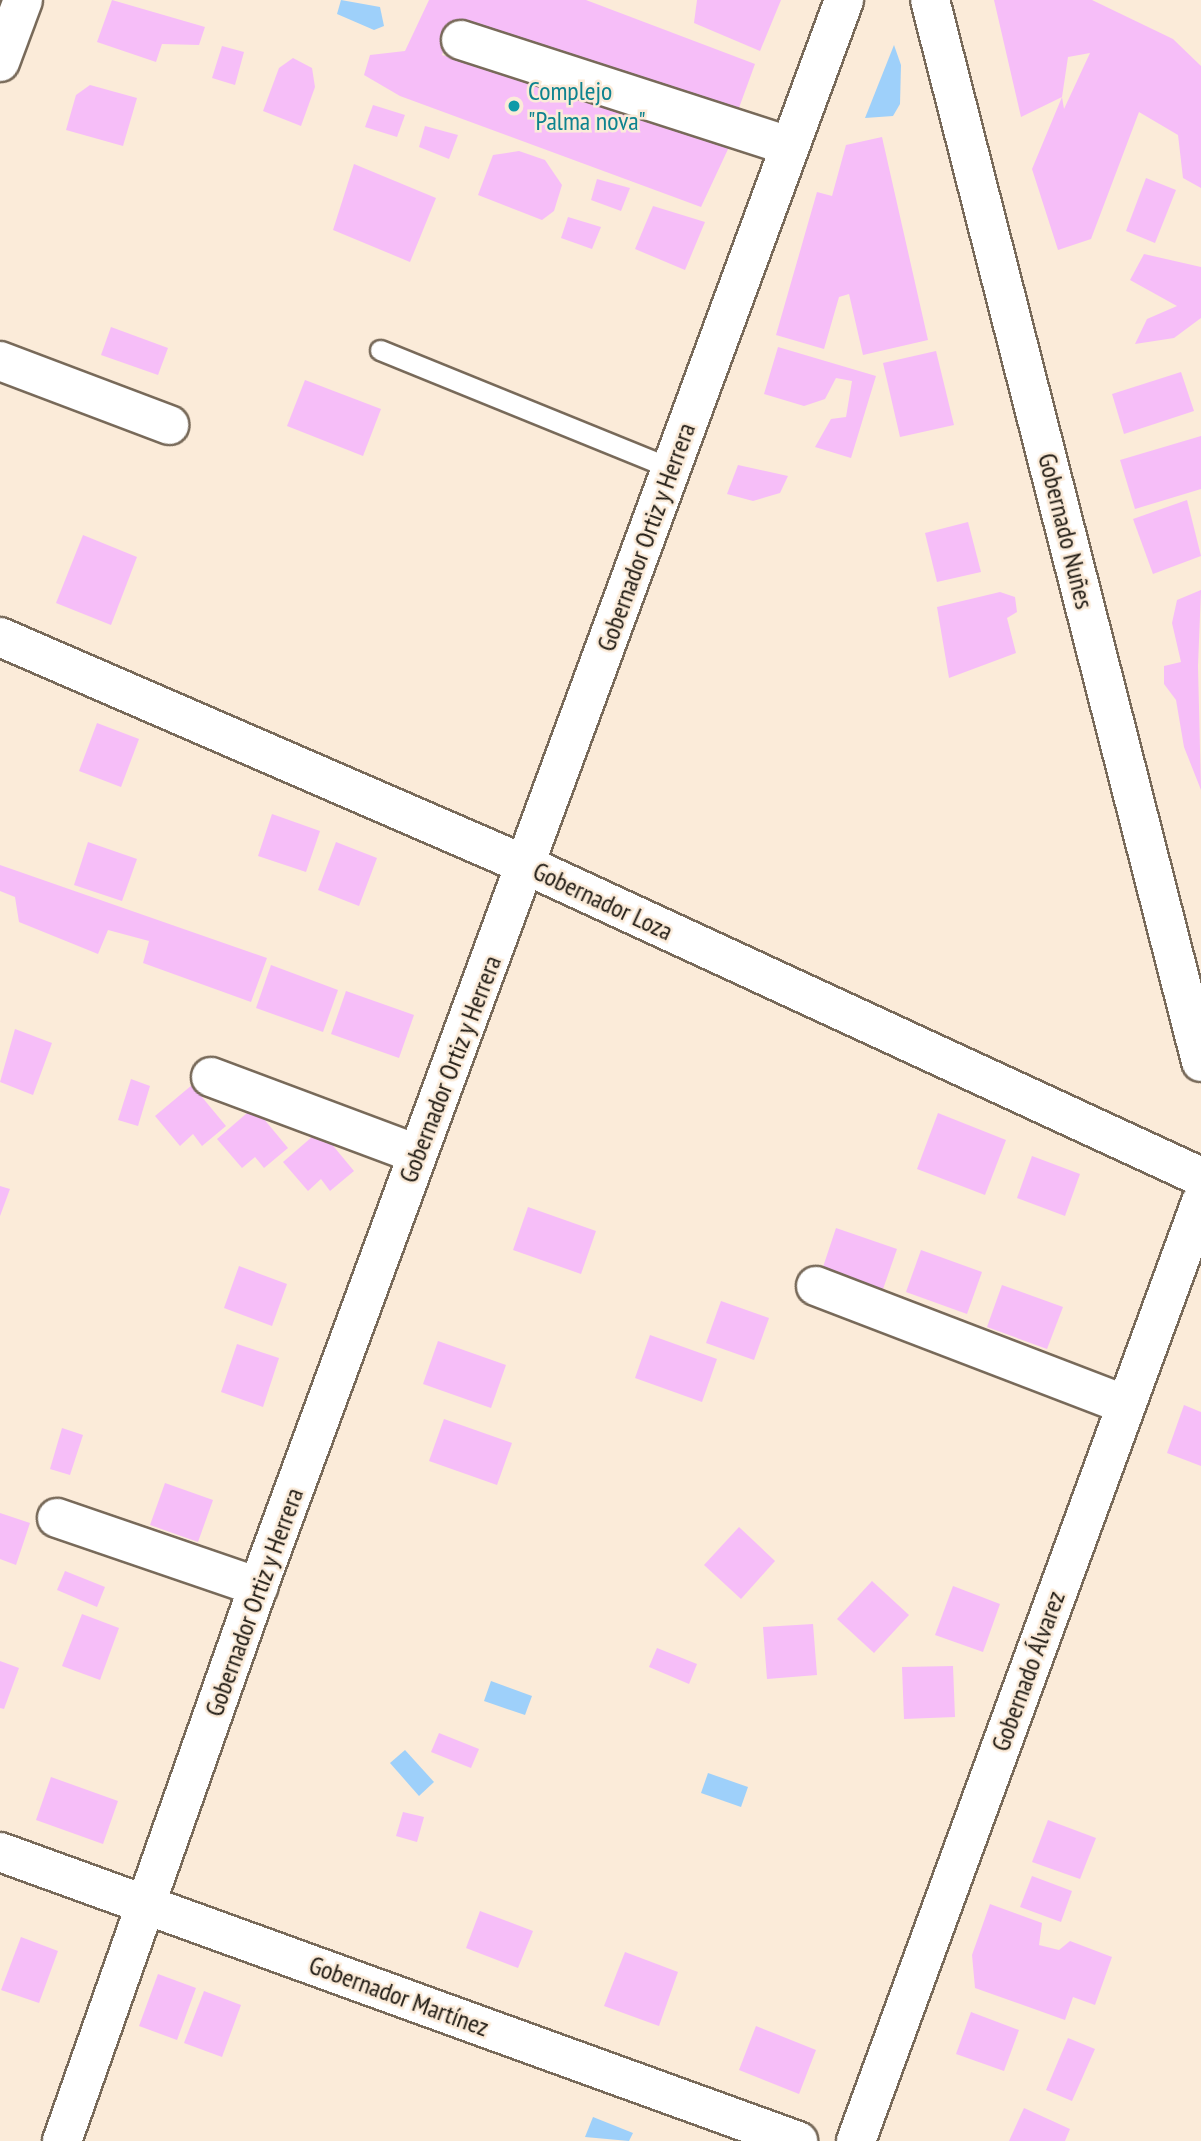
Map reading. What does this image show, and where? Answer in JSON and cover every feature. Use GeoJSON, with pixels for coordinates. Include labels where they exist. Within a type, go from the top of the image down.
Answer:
{"type":"FeatureCollection","features":[{"type":"Feature","properties":{"kind":"street"},"geometry":{"type":"LineString","coordinates":[[0,62],[23,0]]}},
{"type":"Feature","properties":{"kind":"street","name":"Gobernador Ortiz y Herrera"},"geometry":{"type":"LineString","coordinates":[[62,2141],[148,1905],[258,1587],[417,1154],[528,866],[786,145],[844,0]]}},
{"type":"Feature","properties":{"kind":"street","name":"Gobernado Nuñes"},"geometry":{"type":"LineString","coordinates":[[930,0],[1201,1062]]}},
{"type":"Feature","properties":{"kind":"street"},"geometry":{"type":"LineString","coordinates":[[461,40],[786,145]]}},
{"type":"Feature","properties":{"kind":"street"},"geometry":{"type":"LineString","coordinates":[[0,361],[169,425]]}},
{"type":"Feature","properties":{"kind":"street","name":"Gobernador Loza"},"geometry":{"type":"LineString","coordinates":[[0,638],[528,866],[1201,1177]]}},
{"type":"Feature","properties":{"kind":"street"},"geometry":{"type":"LineString","coordinates":[[211,1077],[417,1154]]}},
{"type":"Feature","properties":{"kind":"street","name":"Gobernado Álvarez"},"geometry":{"type":"LineString","coordinates":[[856,2141],[1201,1202]]}},
{"type":"Feature","properties":{"kind":"street"},"geometry":{"type":"LineString","coordinates":[[816,1286],[1126,1405]]}},
{"type":"Feature","properties":{"kind":"street"},"geometry":{"type":"LineString","coordinates":[[57,1518],[258,1587]]}},
{"type":"Feature","properties":{"kind":"street","name":"Gobernador Martínez"},"geometry":{"type":"LineString","coordinates":[[0,1852],[798,2141]]}},
{"type":"Feature","properties":{"kind":"lane"},"geometry":{"type":"LineString","coordinates":[[380,349],[670,468]]}},
{"type":"Feature","properties":{"kind":"water"},"geometry":{"type":"Polygon","coordinates":[[[341,0],[380,7],[384,26],[374,30],[337,14],[341,0]]]}},
{"type":"Feature","properties":{"kind":"water"},"geometry":{"type":"Polygon","coordinates":[[[894,45],[901,65],[900,104],[893,116],[865,118],[894,45]]]}},
{"type":"Feature","properties":{"kind":"water"},"geometry":{"type":"Polygon","coordinates":[[[491,1681],[532,1696],[525,1715],[484,1701],[491,1681]]]}},
{"type":"Feature","properties":{"kind":"water"},"geometry":{"type":"Polygon","coordinates":[[[405,1750],[434,1782],[419,1796],[390,1763],[405,1750]]]}},
{"type":"Feature","properties":{"kind":"water"},"geometry":{"type":"Polygon","coordinates":[[[708,1773],[748,1787],[741,1807],[701,1793],[708,1773]]]}},
{"type":"Feature","properties":{"kind":"water"},"geometry":{"type":"Polygon","coordinates":[[[593,2117],[633,2133],[629,2141],[585,2137],[593,2117]]]}},
{"type":"Feature","properties":{"kind":"building"},"geometry":{"type":"Polygon","coordinates":[[[112,0],[205,27],[199,45],[162,44],[156,62],[97,42],[112,0]]]}},
{"type":"Feature","properties":{"kind":"building","name":"Complejo \"Palma nova\""},"geometry":{"type":"Polygon","coordinates":[[[429,0],[586,0],[755,64],[736,116],[451,26],[442,55],[729,147],[701,207],[400,96],[364,75],[370,55],[405,51],[429,0]]]}},
{"type":"Feature","properties":{"kind":"building"},"geometry":{"type":"Polygon","coordinates":[[[697,0],[781,0],[760,51],[694,23],[697,0]]]}},
{"type":"Feature","properties":{"kind":"building"},"geometry":{"type":"Polygon","coordinates":[[[994,0],[1092,0],[1173,39],[1201,66],[1201,188],[1183,178],[1178,135],[1139,112],[1091,239],[1058,250],[1032,169],[1062,97],[1021,117],[994,0]],[[1090,53],[1068,57],[1062,97],[1064,109],[1090,53]]]}},
{"type":"Feature","properties":{"kind":"building"},"geometry":{"type":"Polygon","coordinates":[[[222,46],[244,52],[235,85],[212,78],[222,46]]]}},
{"type":"Feature","properties":{"kind":"building"},"geometry":{"type":"Polygon","coordinates":[[[293,58],[312,68],[315,87],[301,126],[263,111],[279,68],[293,58]]]}},
{"type":"Feature","properties":{"kind":"building"},"geometry":{"type":"Polygon","coordinates":[[[90,85],[137,98],[123,146],[66,130],[76,95],[90,85]]]}},
{"type":"Feature","properties":{"kind":"building"},"geometry":{"type":"Polygon","coordinates":[[[373,105],[405,115],[397,137],[365,127],[373,105]]]}},
{"type":"Feature","properties":{"kind":"building"},"geometry":{"type":"Polygon","coordinates":[[[425,126],[458,135],[449,159],[419,147],[425,126]]]}},
{"type":"Feature","properties":{"kind":"building"},"geometry":{"type":"Polygon","coordinates":[[[882,137],[928,340],[863,355],[849,294],[839,297],[824,349],[776,335],[817,192],[832,196],[846,145],[882,137]]]}},
{"type":"Feature","properties":{"kind":"building"},"geometry":{"type":"Polygon","coordinates":[[[519,151],[545,160],[562,185],[554,211],[542,220],[478,195],[493,155],[519,151]]]}},
{"type":"Feature","properties":{"kind":"building"},"geometry":{"type":"Polygon","coordinates":[[[354,164],[436,198],[410,262],[333,230],[354,164]]]}},
{"type":"Feature","properties":{"kind":"building"},"geometry":{"type":"Polygon","coordinates":[[[1146,178],[1176,190],[1155,243],[1126,231],[1146,178]]]}},
{"type":"Feature","properties":{"kind":"building"},"geometry":{"type":"Polygon","coordinates":[[[597,179],[630,188],[621,211],[591,200],[597,179]]]}},
{"type":"Feature","properties":{"kind":"building"},"geometry":{"type":"Polygon","coordinates":[[[653,206],[705,222],[685,270],[635,249],[653,206]]]}},
{"type":"Feature","properties":{"kind":"building"},"geometry":{"type":"Polygon","coordinates":[[[568,217],[601,227],[592,249],[561,238],[568,217]]]}},
{"type":"Feature","properties":{"kind":"building"},"geometry":{"type":"Polygon","coordinates":[[[1144,254],[1201,267],[1201,318],[1174,338],[1135,344],[1147,319],[1177,306],[1130,280],[1144,254]]]}},
{"type":"Feature","properties":{"kind":"building"},"geometry":{"type":"Polygon","coordinates":[[[111,327],[168,348],[158,375],[101,355],[111,327]]]}},
{"type":"Feature","properties":{"kind":"building"},"geometry":{"type":"Polygon","coordinates":[[[778,347],[876,376],[851,458],[815,447],[831,419],[846,417],[852,381],[836,378],[825,399],[804,406],[764,394],[778,347]]]}},
{"type":"Feature","properties":{"kind":"building"},"geometry":{"type":"Polygon","coordinates":[[[936,351],[954,425],[900,437],[883,363],[936,351]]]}},
{"type":"Feature","properties":{"kind":"building"},"geometry":{"type":"Polygon","coordinates":[[[1181,372],[1194,411],[1124,434],[1112,394],[1181,372]]]}},
{"type":"Feature","properties":{"kind":"building"},"geometry":{"type":"Polygon","coordinates":[[[305,380],[381,409],[363,456],[287,426],[305,380]]]}},
{"type":"Feature","properties":{"kind":"building"},"geometry":{"type":"Polygon","coordinates":[[[1201,436],[1201,489],[1135,509],[1120,460],[1201,436]]]}},
{"type":"Feature","properties":{"kind":"building"},"geometry":{"type":"Polygon","coordinates":[[[738,465],[788,476],[780,493],[753,501],[727,494],[738,465]]]}},
{"type":"Feature","properties":{"kind":"building"},"geometry":{"type":"Polygon","coordinates":[[[1187,500],[1201,556],[1153,574],[1133,519],[1187,500]]]}},
{"type":"Feature","properties":{"kind":"building"},"geometry":{"type":"Polygon","coordinates":[[[968,522],[981,572],[937,582],[925,533],[968,522]]]}},
{"type":"Feature","properties":{"kind":"building"},"geometry":{"type":"Polygon","coordinates":[[[83,535],[137,557],[111,625],[56,603],[83,535]]]}},
{"type":"Feature","properties":{"kind":"building"},"geometry":{"type":"Polygon","coordinates":[[[1201,590],[1198,666],[1201,790],[1184,747],[1176,700],[1164,684],[1164,666],[1181,662],[1172,623],[1177,600],[1201,590]]]}},
{"type":"Feature","properties":{"kind":"building"},"geometry":{"type":"Polygon","coordinates":[[[1000,592],[1015,597],[1017,612],[1007,618],[1016,653],[949,678],[937,607],[1000,592]]]}},
{"type":"Feature","properties":{"kind":"building"},"geometry":{"type":"Polygon","coordinates":[[[97,723],[139,739],[121,787],[79,771],[97,723]]]}},
{"type":"Feature","properties":{"kind":"building"},"geometry":{"type":"Polygon","coordinates":[[[272,814],[320,831],[306,872],[258,856],[272,814]]]}},
{"type":"Feature","properties":{"kind":"building"},"geometry":{"type":"Polygon","coordinates":[[[88,842],[137,859],[122,901],[74,885],[88,842]]]}},
{"type":"Feature","properties":{"kind":"building"},"geometry":{"type":"Polygon","coordinates":[[[336,842],[377,858],[359,906],[318,890],[336,842]]]}},
{"type":"Feature","properties":{"kind":"building"},"geometry":{"type":"Polygon","coordinates":[[[0,865],[267,958],[251,1002],[143,963],[149,941],[108,930],[98,954],[19,922],[15,897],[0,891],[0,865]]]}},
{"type":"Feature","properties":{"kind":"building"},"geometry":{"type":"Polygon","coordinates":[[[271,965],[338,990],[323,1032],[256,1008],[271,965]]]}},
{"type":"Feature","properties":{"kind":"building"},"geometry":{"type":"Polygon","coordinates":[[[346,991],[414,1015],[399,1058],[331,1034],[346,991]]]}},
{"type":"Feature","properties":{"kind":"building"},"geometry":{"type":"Polygon","coordinates":[[[15,1029],[52,1043],[33,1095],[0,1082],[15,1029]]]}},
{"type":"Feature","properties":{"kind":"building"},"geometry":{"type":"Polygon","coordinates":[[[131,1079],[150,1086],[138,1126],[118,1120],[131,1079]]]}},
{"type":"Feature","properties":{"kind":"building"},"geometry":{"type":"Polygon","coordinates":[[[192,1085],[226,1126],[202,1146],[193,1134],[180,1146],[155,1116],[192,1085]]]}},
{"type":"Feature","properties":{"kind":"building"},"geometry":{"type":"Polygon","coordinates":[[[254,1107],[288,1148],[264,1168],[255,1157],[242,1168],[217,1139],[254,1107]]]}},
{"type":"Feature","properties":{"kind":"building"},"geometry":{"type":"Polygon","coordinates":[[[938,1113],[1006,1140],[985,1195],[917,1169],[938,1113]]]}},
{"type":"Feature","properties":{"kind":"building"},"geometry":{"type":"Polygon","coordinates":[[[320,1130],[354,1171],[330,1191],[321,1179],[308,1191],[283,1162],[320,1130]]]}},
{"type":"Feature","properties":{"kind":"building"},"geometry":{"type":"Polygon","coordinates":[[[1032,1156],[1080,1174],[1065,1216],[1017,1198],[1032,1156]]]}},
{"type":"Feature","properties":{"kind":"building"},"geometry":{"type":"Polygon","coordinates":[[[0,1186],[10,1189],[0,1216],[0,1186]]]}},
{"type":"Feature","properties":{"kind":"building"},"geometry":{"type":"Polygon","coordinates":[[[528,1207],[596,1231],[581,1274],[513,1250],[528,1207]]]}},
{"type":"Feature","properties":{"kind":"building"},"geometry":{"type":"Polygon","coordinates":[[[836,1228],[897,1249],[882,1292],[822,1270],[836,1228]]]}},
{"type":"Feature","properties":{"kind":"building"},"geometry":{"type":"Polygon","coordinates":[[[921,1250],[982,1272],[967,1314],[906,1292],[921,1250]]]}},
{"type":"Feature","properties":{"kind":"building"},"geometry":{"type":"Polygon","coordinates":[[[239,1266],[287,1284],[272,1326],[224,1308],[239,1266]]]}},
{"type":"Feature","properties":{"kind":"building"},"geometry":{"type":"Polygon","coordinates":[[[1002,1285],[1063,1307],[1047,1349],[987,1327],[1002,1285]]]}},
{"type":"Feature","properties":{"kind":"building"},"geometry":{"type":"Polygon","coordinates":[[[721,1301],[769,1318],[754,1360],[706,1343],[721,1301]]]}},
{"type":"Feature","properties":{"kind":"building"},"geometry":{"type":"Polygon","coordinates":[[[650,1335],[717,1359],[702,1402],[635,1378],[650,1335]]]}},
{"type":"Feature","properties":{"kind":"building"},"geometry":{"type":"Polygon","coordinates":[[[438,1341],[506,1365],[491,1408],[423,1384],[438,1341]]]}},
{"type":"Feature","properties":{"kind":"building"},"geometry":{"type":"Polygon","coordinates":[[[237,1344],[279,1358],[263,1407],[221,1392],[237,1344]]]}},
{"type":"Feature","properties":{"kind":"building"},"geometry":{"type":"Polygon","coordinates":[[[1184,1405],[1201,1412],[1201,1466],[1167,1453],[1184,1405]]]}},
{"type":"Feature","properties":{"kind":"building"},"geometry":{"type":"Polygon","coordinates":[[[444,1419],[512,1443],[497,1485],[429,1461],[444,1419]]]}},
{"type":"Feature","properties":{"kind":"building"},"geometry":{"type":"Polygon","coordinates":[[[62,1428],[83,1435],[70,1475],[50,1469],[62,1428]]]}},
{"type":"Feature","properties":{"kind":"building"},"geometry":{"type":"Polygon","coordinates":[[[165,1483],[213,1500],[198,1542],[150,1525],[165,1483]]]}},
{"type":"Feature","properties":{"kind":"building"},"geometry":{"type":"Polygon","coordinates":[[[0,1513],[30,1523],[16,1565],[0,1559],[0,1513]]]}},
{"type":"Feature","properties":{"kind":"building"},"geometry":{"type":"Polygon","coordinates":[[[739,1527],[775,1561],[741,1599],[704,1565],[739,1527]]]}},
{"type":"Feature","properties":{"kind":"building"},"geometry":{"type":"Polygon","coordinates":[[[65,1571],[105,1587],[97,1607],[57,1590],[65,1571]]]}},
{"type":"Feature","properties":{"kind":"building"},"geometry":{"type":"Polygon","coordinates":[[[872,1581],[909,1615],[874,1653],[837,1619],[872,1581]]]}},
{"type":"Feature","properties":{"kind":"building"},"geometry":{"type":"Polygon","coordinates":[[[953,1586],[1000,1604],[983,1652],[935,1635],[953,1586]]]}},
{"type":"Feature","properties":{"kind":"building"},"geometry":{"type":"Polygon","coordinates":[[[82,1614],[119,1628],[100,1680],[62,1666],[82,1614]]]}},
{"type":"Feature","properties":{"kind":"building"},"geometry":{"type":"Polygon","coordinates":[[[813,1624],[817,1675],[767,1679],[763,1627],[813,1624]]]}},
{"type":"Feature","properties":{"kind":"building"},"geometry":{"type":"Polygon","coordinates":[[[657,1648],[697,1664],[689,1684],[649,1667],[657,1648]]]}},
{"type":"Feature","properties":{"kind":"building"},"geometry":{"type":"Polygon","coordinates":[[[0,1661],[19,1668],[4,1709],[0,1708],[0,1661]]]}},
{"type":"Feature","properties":{"kind":"building"},"geometry":{"type":"Polygon","coordinates":[[[953,1666],[955,1717],[904,1719],[902,1667],[953,1666]]]}},
{"type":"Feature","properties":{"kind":"building"},"geometry":{"type":"Polygon","coordinates":[[[439,1733],[479,1749],[471,1768],[431,1752],[439,1733]]]}},
{"type":"Feature","properties":{"kind":"building"},"geometry":{"type":"Polygon","coordinates":[[[51,1777],[118,1801],[103,1844],[36,1820],[51,1777]]]}},
{"type":"Feature","properties":{"kind":"building"},"geometry":{"type":"Polygon","coordinates":[[[403,1812],[424,1817],[417,1842],[396,1836],[403,1812]]]}},
{"type":"Feature","properties":{"kind":"building"},"geometry":{"type":"Polygon","coordinates":[[[1048,1820],[1096,1838],[1080,1879],[1032,1862],[1048,1820]]]}},
{"type":"Feature","properties":{"kind":"building"},"geometry":{"type":"Polygon","coordinates":[[[1032,1876],[1072,1891],[1061,1922],[1020,1907],[1032,1876]]]}},
{"type":"Feature","properties":{"kind":"building"},"geometry":{"type":"Polygon","coordinates":[[[990,1904],[1042,1923],[1039,1945],[1059,1950],[1070,1941],[1112,1957],[1095,2005],[1073,1997],[1065,2020],[975,1988],[972,1955],[990,1904]]]}},
{"type":"Feature","properties":{"kind":"building"},"geometry":{"type":"Polygon","coordinates":[[[480,1911],[533,1931],[518,1968],[466,1948],[480,1911]]]}},
{"type":"Feature","properties":{"kind":"building"},"geometry":{"type":"Polygon","coordinates":[[[21,1937],[58,1951],[39,2003],[1,1990],[21,1937]]]}},
{"type":"Feature","properties":{"kind":"building"},"geometry":{"type":"Polygon","coordinates":[[[625,1952],[678,1972],[659,2026],[604,2006],[625,1952]]]}},
{"type":"Feature","properties":{"kind":"building"},"geometry":{"type":"Polygon","coordinates":[[[158,1974],[196,1988],[177,2040],[139,2026],[158,1974]]]}},
{"type":"Feature","properties":{"kind":"building"},"geometry":{"type":"Polygon","coordinates":[[[204,1991],[241,2005],[222,2057],[184,2043],[204,1991]]]}},
{"type":"Feature","properties":{"kind":"building"},"geometry":{"type":"Polygon","coordinates":[[[971,2012],[1019,2030],[1004,2071],[956,2054],[971,2012]]]}},
{"type":"Feature","properties":{"kind":"building"},"geometry":{"type":"Polygon","coordinates":[[[756,2026],[816,2050],[799,2094],[739,2070],[756,2026]]]}},
{"type":"Feature","properties":{"kind":"building"},"geometry":{"type":"Polygon","coordinates":[[[1068,2038],[1095,2049],[1072,2101],[1046,2090],[1068,2038]]]}},
{"type":"Feature","properties":{"kind":"building"},"geometry":{"type":"Polygon","coordinates":[[[1024,2108],[1070,2129],[1065,2141],[1009,2141],[1024,2108]]]}},
{"type":"Feature","properties":{"kind":"place","name":"Complejo \"Palma nova\""},"geometry":{"type":"Point","coordinates":[514,106]}}]}
